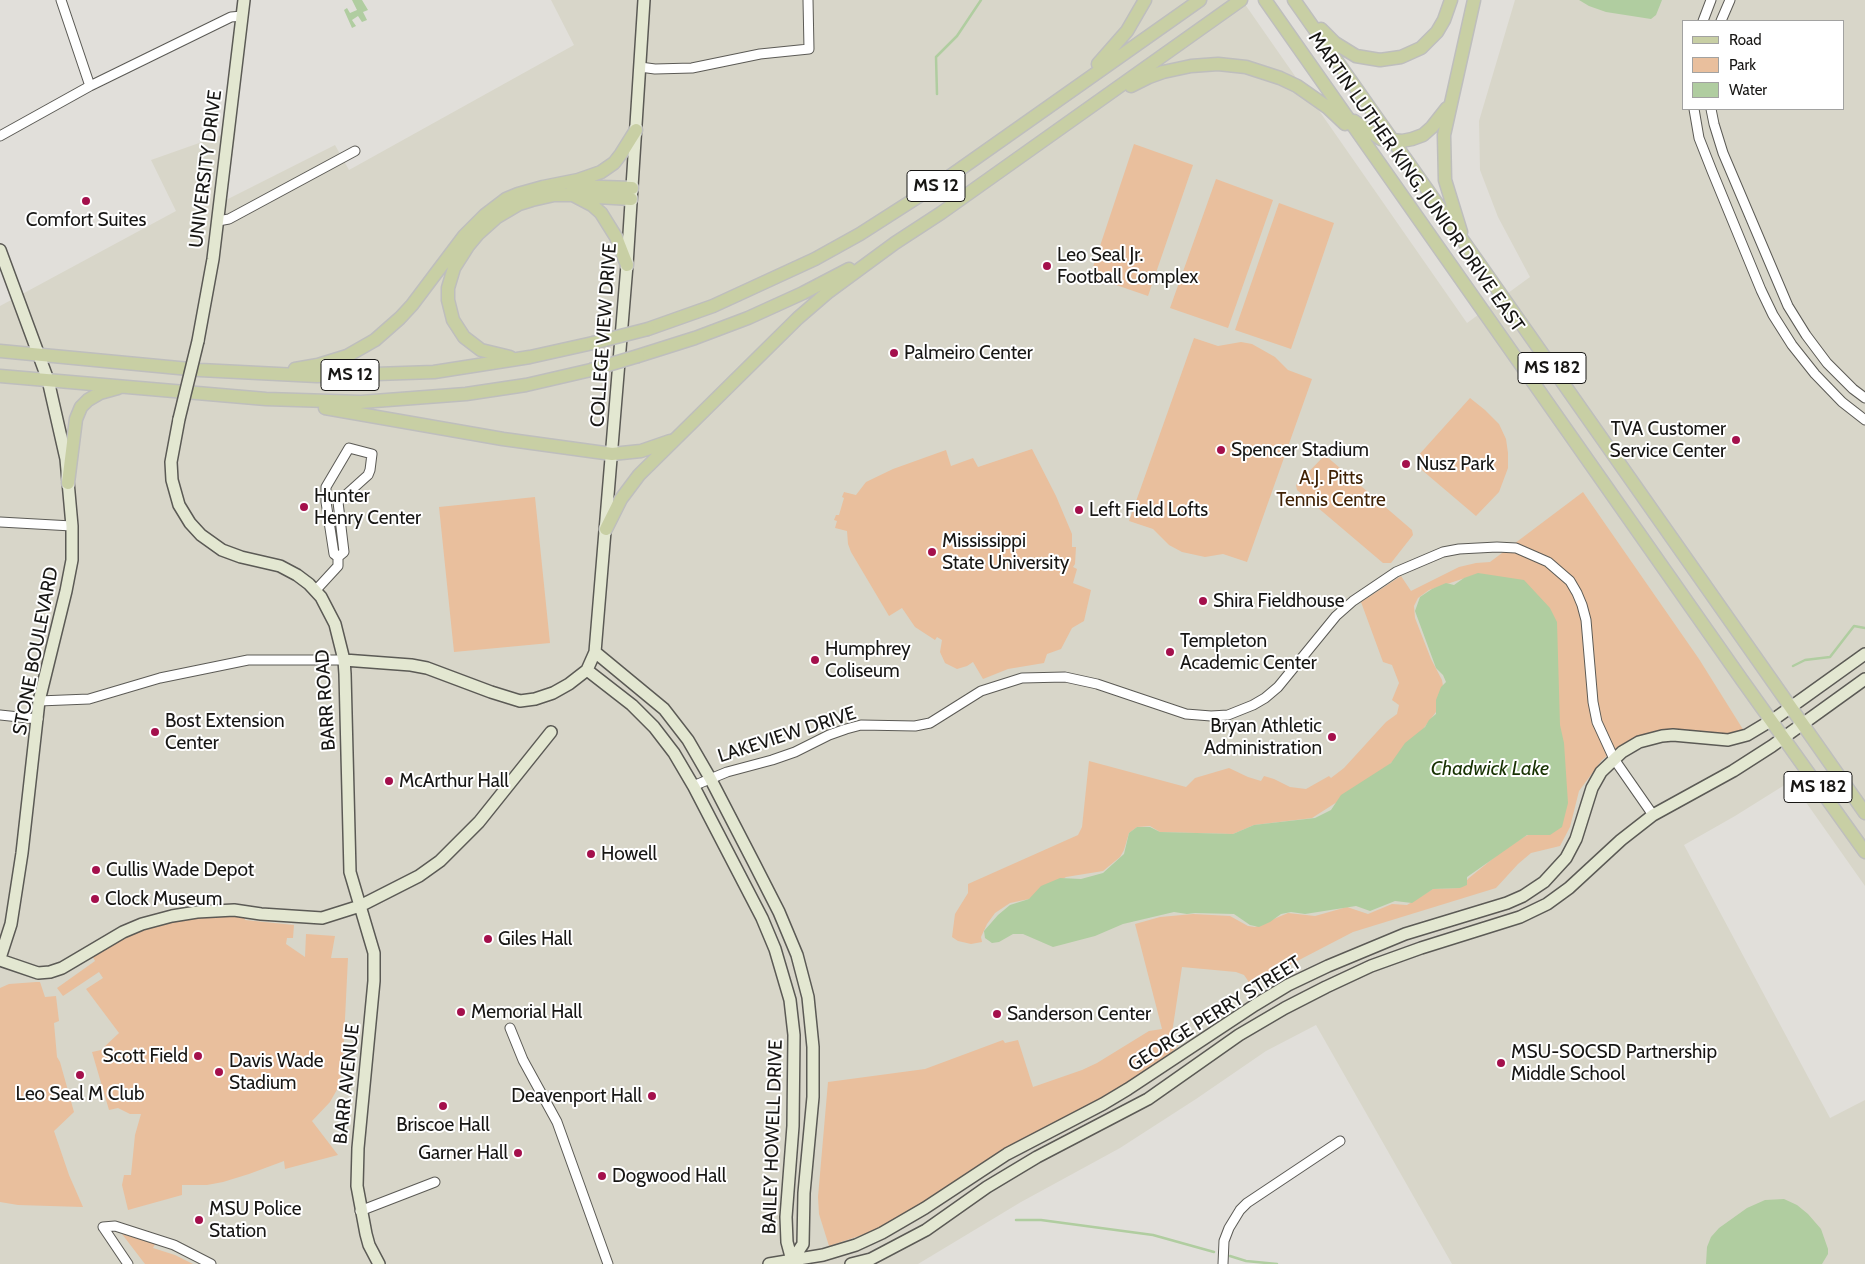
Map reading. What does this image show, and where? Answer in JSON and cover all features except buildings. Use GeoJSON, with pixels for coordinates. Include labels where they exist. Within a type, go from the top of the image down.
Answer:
{"type":"FeatureCollection","features":[{"type":"Feature","properties":{"kind":"main road"},"geometry":{"type":"LineString","coordinates":[[1017,127],[1109,54],[1127,31],[1145,0]]}},
{"type":"Feature","properties":{"kind":"main road","name":"MS 12"},"geometry":{"type":"LineString","coordinates":[[0,351],[200,370],[316,376],[434,372],[530,358],[648,329],[713,306],[834,249],[884,220],[949,177],[1017,127],[1200,0]]}},
{"type":"Feature","properties":{"kind":"main road","name":"MARTIN LUTHER KING, JUNIOR DRIVE EAST"},"geometry":{"type":"LineString","coordinates":[[1265,0],[1865,852]]}},
{"type":"Feature","properties":{"kind":"main road","name":"MARTIN LUTHER KING, JUNIOR DRIVE EAST"},"geometry":{"type":"LineString","coordinates":[[1294,0],[1865,813]]}},
{"type":"Feature","properties":{"kind":"main road"},"geometry":{"type":"LineString","coordinates":[[1302,12],[1346,51],[1368,59],[1391,59],[1412,53],[1430,40],[1444,20],[1451,0]]}},
{"type":"Feature","properties":{"kind":"main road"},"geometry":{"type":"LineString","coordinates":[[1467,248],[1445,180],[1444,135],[1474,0]]}},
{"type":"Feature","properties":{"kind":"main road","name":"MS 12"},"geometry":{"type":"LineString","coordinates":[[0,376],[266,399],[362,402],[412,399],[526,385],[591,370],[638,356],[695,338],[775,306],[895,243],[941,213],[1238,2]]}},
{"type":"Feature","properties":{"kind":"main road"},"geometry":{"type":"LineString","coordinates":[[1073,120],[1098,108],[1148,77],[1191,66],[1218,64],[1246,67],[1261,71],[1297,86],[1327,108],[1362,139]]}},
{"type":"Feature","properties":{"kind":"main road"},"geometry":{"type":"LineString","coordinates":[[1346,116],[1376,137],[1393,141],[1412,139],[1432,127],[1450,103]]}},
{"type":"Feature","properties":{"kind":"main road"},"geometry":{"type":"LineString","coordinates":[[241,372],[306,368],[360,350],[375,340],[400,318],[464,236],[484,215],[506,199],[530,189],[594,176],[609,168],[622,154],[636,130]]}},
{"type":"Feature","properties":{"kind":"main road"},"geometry":{"type":"LineString","coordinates":[[555,185],[632,194]]}},
{"type":"Feature","properties":{"kind":"main road"},"geometry":{"type":"LineString","coordinates":[[530,358],[507,356],[481,350],[457,329],[450,311],[448,288],[460,258],[478,234],[508,210],[519,204],[542,197],[632,194]]}},
{"type":"Feature","properties":{"kind":"main road"},"geometry":{"type":"LineString","coordinates":[[573,195],[592,205],[601,213],[616,237],[627,265]]}},
{"type":"Feature","properties":{"kind":"main road"},"geometry":{"type":"LineString","coordinates":[[606,529],[621,499],[639,475],[675,438],[798,318],[827,293],[895,243]]}},
{"type":"Feature","properties":{"kind":"main road"},"geometry":{"type":"LineString","coordinates":[[68,483],[76,419],[81,407],[100,393],[125,386]]}},
{"type":"Feature","properties":{"kind":"main road"},"geometry":{"type":"LineString","coordinates":[[266,399],[503,439],[612,454],[641,451],[666,444],[675,438]]}},
{"type":"Feature","properties":{"kind":"street"},"geometry":{"type":"LineString","coordinates":[[61,0],[90,86]]}},
{"type":"Feature","properties":{"kind":"street","name":"UNIVERSITY DRIVE"},"geometry":{"type":"LineString","coordinates":[[198,341],[210,280],[218,221],[244,0]]}},
{"type":"Feature","properties":{"kind":"street","name":"COLLEGE VIEW DRIVE"},"geometry":{"type":"LineString","coordinates":[[587,670],[595,652],[606,529],[627,265],[644,0]]}},
{"type":"Feature","properties":{"kind":"street"},"geometry":{"type":"LineString","coordinates":[[640,67],[655,69],[692,68],[760,54],[809,49],[808,0]]}},
{"type":"Feature","properties":{"kind":"street"},"geometry":{"type":"LineString","coordinates":[[1703,20],[1711,0]]}},
{"type":"Feature","properties":{"kind":"street"},"geometry":{"type":"LineString","coordinates":[[1721,20],[1730,0]]}},
{"type":"Feature","properties":{"kind":"street"},"geometry":{"type":"LineString","coordinates":[[0,136],[90,86],[231,16],[242,16]]}},
{"type":"Feature","properties":{"kind":"street"},"geometry":{"type":"LineString","coordinates":[[1694,110],[1699,138],[1773,315],[1792,345],[1815,374],[1842,402],[1865,420]]}},
{"type":"Feature","properties":{"kind":"street"},"geometry":{"type":"LineString","coordinates":[[1711,110],[1723,153],[1788,306],[1806,335],[1827,363],[1853,389],[1865,398]]}},
{"type":"Feature","properties":{"kind":"street"},"geometry":{"type":"LineString","coordinates":[[218,221],[229,219],[354,151]]}},
{"type":"Feature","properties":{"kind":"street","name":"STONE BOULEVARD"},"geometry":{"type":"LineString","coordinates":[[0,250],[48,380],[63,444],[72,526],[72,560],[40,701],[22,853],[10,924],[0,959]]}},
{"type":"Feature","properties":{"kind":"street","name":"BARR ROAD"},"geometry":{"type":"LineString","coordinates":[[198,341],[179,419],[171,462],[176,496],[190,522],[202,535],[222,550],[241,557],[280,566],[302,579],[321,597],[335,624],[344,660],[350,806],[349,860],[352,882],[360,906]]}},
{"type":"Feature","properties":{"kind":"street"},"geometry":{"type":"LineString","coordinates":[[1842,402],[1853,389]]}},
{"type":"Feature","properties":{"kind":"street"},"geometry":{"type":"LineString","coordinates":[[326,502],[338,502],[368,475],[372,454],[349,448],[327,482],[326,502],[334,554],[338,558]]}},
{"type":"Feature","properties":{"kind":"street"},"geometry":{"type":"LineString","coordinates":[[315,591],[336,569],[338,558],[344,552],[338,502]]}},
{"type":"Feature","properties":{"kind":"street"},"geometry":{"type":"LineString","coordinates":[[0,522],[72,526]]}},
{"type":"Feature","properties":{"kind":"street","name":"LAKEVIEW DRIVE"},"geometry":{"type":"LineString","coordinates":[[693,786],[727,772],[780,757],[829,735],[854,727],[915,726],[930,723],[981,691],[1022,678],[1065,677],[1097,684],[1186,714],[1228,715],[1253,705],[1278,687],[1336,616],[1353,601],[1396,572],[1443,552],[1478,547],[1516,548],[1548,562],[1570,581],[1582,605],[1586,620],[1595,712],[1605,741],[1614,759],[1653,815]]}},
{"type":"Feature","properties":{"kind":"street","name":"BAILEY HOWELL DRIVE"},"geometry":{"type":"LineString","coordinates":[[595,652],[664,709],[688,740],[710,778],[779,912],[797,954],[808,997],[813,1047],[813,1098],[804,1193],[803,1244],[793,1262]]}},
{"type":"Feature","properties":{"kind":"street","name":"GEORGE PERRY STREET"},"geometry":{"type":"LineString","coordinates":[[769,1264],[793,1262],[827,1254],[856,1245],[882,1233],[925,1208],[1007,1154],[1128,1089],[1288,985],[1353,954],[1405,934],[1507,903],[1523,896],[1544,882],[1566,858],[1580,829],[1592,788],[1601,772],[1631,746],[1648,739],[1673,735],[1728,740],[1747,735],[1790,708],[1865,654]]}},
{"type":"Feature","properties":{"kind":"street"},"geometry":{"type":"LineString","coordinates":[[40,701],[89,699],[160,678],[248,660],[344,660],[412,665],[427,668],[520,701],[535,699],[553,693],[569,684],[587,670]]}},
{"type":"Feature","properties":{"kind":"street","name":"BAILEY HOWELL DRIVE"},"geometry":{"type":"LineString","coordinates":[[587,670],[632,705],[654,727],[674,753],[762,918],[775,949],[790,1000],[794,1035],[793,1126],[786,1217],[787,1242],[793,1262]]}},
{"type":"Feature","properties":{"kind":"street","name":"GEORGE PERRY STREET"},"geometry":{"type":"LineString","coordinates":[[852,1264],[870,1259],[926,1230],[996,1182],[1037,1157],[1148,1099],[1239,1035],[1326,986],[1370,966],[1421,948],[1520,918],[1547,904],[1569,888],[1621,840],[1653,815],[1733,771],[1783,738],[1865,679]]}},
{"type":"Feature","properties":{"kind":"street"},"geometry":{"type":"LineString","coordinates":[[0,715],[38,720]]}},
{"type":"Feature","properties":{"kind":"street"},"geometry":{"type":"LineString","coordinates":[[0,959],[38,973],[50,972],[62,968],[109,940],[142,924],[197,912],[234,910],[261,914],[322,918],[360,906],[419,876],[440,861],[479,822],[551,732]]}},
{"type":"Feature","properties":{"kind":"street","name":"BARR AVENUE"},"geometry":{"type":"LineString","coordinates":[[360,906],[372,941],[375,971],[358,1148],[357,1186],[360,1211],[369,1246],[379,1264]]}},
{"type":"Feature","properties":{"kind":"street"},"geometry":{"type":"LineString","coordinates":[[510,1028],[524,1060],[557,1122],[608,1264]]}},
{"type":"Feature","properties":{"kind":"street"},"geometry":{"type":"LineString","coordinates":[[1223,1264],[1224,1241],[1229,1228],[1240,1210],[1340,1142]]}},
{"type":"Feature","properties":{"kind":"street"},"geometry":{"type":"LineString","coordinates":[[360,1211],[435,1182]]}},
{"type":"Feature","properties":{"kind":"street"},"geometry":{"type":"LineString","coordinates":[[128,1264],[103,1227],[115,1226],[174,1245],[211,1264]]}},
{"type":"Feature","properties":{"kind":"shaded area","name":"Mississippi State University"},"geometry":{"type":"Polygon","coordinates":[[[551,0],[1242,0],[1467,323],[1530,277],[1498,217],[1480,170],[1479,121],[1515,0],[1865,0],[1865,886],[1791,781],[1684,845],[1830,1118],[1865,1100],[1865,1264],[1452,1264],[1316,1025],[1266,1051],[1120,1148],[1021,1202],[918,1264],[0,1264],[0,306],[176,211],[151,160],[236,130],[226,200],[335,145],[349,170],[574,45],[551,0]]]}},
{"type":"Feature","properties":{"kind":"green space"},"geometry":{"type":"Polygon","coordinates":[[[1134,144],[1193,165],[1148,296],[1090,276],[1134,144]]]}},
{"type":"Feature","properties":{"kind":"green space"},"geometry":{"type":"Polygon","coordinates":[[[1216,179],[1273,200],[1228,328],[1170,308],[1216,179]]]}},
{"type":"Feature","properties":{"kind":"green space"},"geometry":{"type":"Polygon","coordinates":[[[1279,203],[1334,223],[1291,349],[1235,330],[1279,203]]]}},
{"type":"Feature","properties":{"kind":"green space","name":"Spencer Stadium"},"geometry":{"type":"Polygon","coordinates":[[[1194,338],[1218,346],[1241,342],[1252,344],[1275,357],[1288,370],[1312,379],[1247,562],[1223,554],[1205,557],[1182,552],[1169,545],[1153,529],[1129,521],[1194,338]]]}},
{"type":"Feature","properties":{"kind":"green space"},"geometry":{"type":"Polygon","coordinates":[[[1470,398],[1499,424],[1506,439],[1508,453],[1508,468],[1499,492],[1476,516],[1416,465],[1417,457],[1470,398]]]}},
{"type":"Feature","properties":{"kind":"green space"},"geometry":{"type":"Polygon","coordinates":[[[1032,449],[1056,496],[1072,534],[1072,547],[1076,547],[1075,564],[1073,567],[1077,569],[1073,583],[1091,590],[1084,621],[1072,628],[1061,649],[1047,654],[1044,663],[1008,669],[983,679],[973,662],[957,669],[945,663],[940,652],[942,640],[937,637],[935,640],[915,627],[902,608],[889,616],[851,552],[847,531],[835,528],[837,521],[834,520],[836,515],[839,515],[844,492],[856,495],[866,482],[893,469],[946,450],[951,466],[973,458],[978,467],[1032,449]]]}},
{"type":"Feature","properties":{"kind":"green space","name":"A.J. Pitts Tennis Centre"},"geometry":{"type":"Polygon","coordinates":[[[1326,456],[1412,530],[1413,535],[1391,563],[1383,563],[1297,490],[1296,485],[1326,456]]]}},
{"type":"Feature","properties":{"kind":"green space"},"geometry":{"type":"Polygon","coordinates":[[[1583,492],[1699,659],[1744,731],[1727,735],[1639,736],[1621,745],[1602,760],[1579,791],[1570,827],[1560,846],[1531,853],[1496,888],[1353,932],[1251,985],[1244,975],[1236,972],[1182,967],[1172,1033],[1178,1046],[1166,1058],[1095,1102],[1018,1141],[880,1229],[829,1246],[819,1214],[818,1197],[828,1082],[925,1069],[1003,1040],[1005,1043],[1018,1040],[1033,1087],[1082,1070],[1149,1031],[1162,1029],[1135,924],[1160,917],[1193,914],[1230,916],[1248,926],[1255,927],[1288,913],[1315,916],[1347,907],[1368,914],[1392,904],[1407,905],[1433,889],[1460,888],[1469,878],[1501,852],[1524,837],[1549,833],[1477,574],[1429,590],[1418,598],[1414,606],[1415,618],[1431,659],[1442,680],[1444,692],[1442,704],[1411,745],[1373,779],[1312,818],[1254,825],[1233,834],[1160,832],[1150,826],[1137,827],[1129,833],[1120,857],[1103,871],[1066,877],[1029,899],[1010,903],[995,913],[987,924],[981,937],[982,942],[971,944],[958,941],[952,937],[955,914],[968,893],[968,884],[1078,835],[1082,827],[1089,761],[1186,787],[1195,778],[1229,768],[1261,781],[1264,776],[1290,787],[1306,789],[1329,776],[1331,778],[1344,768],[1386,722],[1397,714],[1399,705],[1392,700],[1399,683],[1392,665],[1383,662],[1361,602],[1401,576],[1411,591],[1459,567],[1490,562],[1583,492]]]}},
{"type":"Feature","properties":{"kind":"green space"},"geometry":{"type":"Polygon","coordinates":[[[535,497],[550,643],[454,652],[439,507],[535,497]]]}},
{"type":"Feature","properties":{"kind":"green space","name":"Davis Wade Stadium"},"geometry":{"type":"Polygon","coordinates":[[[245,913],[245,920],[294,925],[293,938],[287,938],[286,944],[305,957],[306,934],[335,936],[331,958],[348,958],[343,1059],[339,1086],[330,1102],[312,1121],[338,1155],[285,1169],[284,1161],[223,1182],[207,1185],[182,1185],[182,1195],[128,1210],[122,1185],[124,1175],[131,1175],[135,1135],[141,1114],[130,1114],[118,1108],[109,1110],[92,1052],[101,1050],[119,1033],[86,989],[103,978],[99,972],[63,996],[57,988],[95,961],[92,955],[141,930],[191,916],[245,913]]]}},
{"type":"Feature","properties":{"kind":"green space"},"geometry":{"type":"Polygon","coordinates":[[[40,982],[45,997],[56,996],[59,1021],[54,1023],[57,1057],[74,1112],[54,1131],[69,1175],[83,1207],[18,1205],[0,1202],[0,988],[9,984],[40,982]]]}},
{"type":"Feature","properties":{"kind":"green space"},"geometry":{"type":"Polygon","coordinates":[[[122,1234],[155,1244],[153,1248],[175,1255],[193,1264],[145,1264],[122,1234]]]}},
{"type":"Feature","properties":{"kind":"water"},"geometry":{"type":"Polygon","coordinates":[[[352,0],[362,0],[368,10],[363,12],[367,20],[362,22],[358,16],[352,20],[356,26],[352,28],[344,10],[347,8],[350,13],[357,10],[352,0]]]}},
{"type":"Feature","properties":{"kind":"water"},"geometry":{"type":"Polygon","coordinates":[[[1579,0],[1662,0],[1656,15],[1651,19],[1606,12],[1579,0]]]}},
{"type":"Feature","properties":{"kind":"water","name":"Chadwick Lake"},"geometry":{"type":"Polygon","coordinates":[[[1478,573],[1524,580],[1550,608],[1557,622],[1560,725],[1564,743],[1568,803],[1562,827],[1550,835],[1527,835],[1467,877],[1467,885],[1460,888],[1433,889],[1412,903],[1395,901],[1370,911],[1356,906],[1305,914],[1291,912],[1281,914],[1259,927],[1250,925],[1234,914],[1187,914],[1174,912],[1123,924],[1095,936],[1053,947],[1023,934],[1013,934],[999,942],[992,943],[985,938],[984,931],[998,915],[1010,905],[1029,899],[1041,886],[1060,878],[1081,879],[1103,873],[1124,854],[1129,833],[1137,827],[1150,827],[1160,832],[1233,834],[1254,825],[1315,818],[1331,810],[1341,795],[1391,763],[1405,743],[1425,727],[1436,714],[1436,700],[1441,687],[1446,682],[1443,675],[1436,668],[1415,611],[1420,597],[1432,589],[1446,583],[1454,585],[1464,578],[1478,573]]]}},
{"type":"Feature","properties":{"kind":"water"},"geometry":{"type":"Polygon","coordinates":[[[1784,1199],[1797,1205],[1821,1229],[1828,1249],[1828,1254],[1822,1264],[1706,1264],[1707,1247],[1711,1237],[1719,1228],[1747,1208],[1765,1200],[1784,1199]]]}},
{"type":"Feature","properties":{"kind":"waterway"},"geometry":{"type":"LineString","coordinates":[[937,94],[936,57],[957,36],[981,0]]}},
{"type":"Feature","properties":{"kind":"waterway"},"geometry":{"type":"LineString","coordinates":[[1793,666],[1805,660],[1830,657],[1854,626],[1865,628]]}},
{"type":"Feature","properties":{"kind":"waterway"},"geometry":{"type":"LineString","coordinates":[[1016,1220],[1041,1220],[1153,1235],[1214,1252]]}},
{"type":"Feature","properties":{"kind":"waterway"},"geometry":{"type":"LineString","coordinates":[[1230,1256],[1246,1261],[1277,1264]]}},
{"type":"Feature","properties":{"kind":"place","name":"Comfort Suites"},"geometry":{"type":"Point","coordinates":[86,201]}},
{"type":"Feature","properties":{"kind":"place","name":"Leo Seal Jr. Football Complex"},"geometry":{"type":"Point","coordinates":[1047,266]}},
{"type":"Feature","properties":{"kind":"place","name":"Palmeiro Center"},"geometry":{"type":"Point","coordinates":[894,353]}},
{"type":"Feature","properties":{"kind":"place","name":"TVA Customer Service Center"},"geometry":{"type":"Point","coordinates":[1736,440]}},
{"type":"Feature","properties":{"kind":"place","name":"Spencer Stadium"},"geometry":{"type":"Point","coordinates":[1221,450]}},
{"type":"Feature","properties":{"kind":"place","name":"Nusz Park"},"geometry":{"type":"Point","coordinates":[1406,464]}},
{"type":"Feature","properties":{"kind":"place","name":"Hunter Henry Center"},"geometry":{"type":"Point","coordinates":[304,507]}},
{"type":"Feature","properties":{"kind":"place","name":"Left Field Lofts"},"geometry":{"type":"Point","coordinates":[1079,510]}},
{"type":"Feature","properties":{"kind":"place","name":"Mississippi State University"},"geometry":{"type":"Point","coordinates":[932,552]}},
{"type":"Feature","properties":{"kind":"place","name":"Shira Fieldhouse"},"geometry":{"type":"Point","coordinates":[1203,601]}},
{"type":"Feature","properties":{"kind":"place","name":"Templeton Academic Center"},"geometry":{"type":"Point","coordinates":[1170,652]}},
{"type":"Feature","properties":{"kind":"place","name":"Humphrey Coliseum"},"geometry":{"type":"Point","coordinates":[815,660]}},
{"type":"Feature","properties":{"kind":"place","name":"Bost Extension Center"},"geometry":{"type":"Point","coordinates":[155,732]}},
{"type":"Feature","properties":{"kind":"place","name":"Bryan Athletic Administration"},"geometry":{"type":"Point","coordinates":[1332,737]}},
{"type":"Feature","properties":{"kind":"place","name":"McArthur Hall"},"geometry":{"type":"Point","coordinates":[389,781]}},
{"type":"Feature","properties":{"kind":"place","name":"Howell"},"geometry":{"type":"Point","coordinates":[591,854]}},
{"type":"Feature","properties":{"kind":"place","name":"Cullis Wade Depot"},"geometry":{"type":"Point","coordinates":[96,870]}},
{"type":"Feature","properties":{"kind":"place","name":"Clock Museum"},"geometry":{"type":"Point","coordinates":[95,899]}},
{"type":"Feature","properties":{"kind":"place","name":"Giles Hall"},"geometry":{"type":"Point","coordinates":[488,939]}},
{"type":"Feature","properties":{"kind":"place","name":"Memorial Hall"},"geometry":{"type":"Point","coordinates":[461,1012]}},
{"type":"Feature","properties":{"kind":"place","name":"Sanderson Center"},"geometry":{"type":"Point","coordinates":[997,1014]}},
{"type":"Feature","properties":{"kind":"place","name":"Scott Field"},"geometry":{"type":"Point","coordinates":[198,1056]}},
{"type":"Feature","properties":{"kind":"place","name":"MSU-SOCSD Partnership Middle School"},"geometry":{"type":"Point","coordinates":[1501,1063]}},
{"type":"Feature","properties":{"kind":"place","name":"Davis Wade Stadium"},"geometry":{"type":"Point","coordinates":[219,1072]}},
{"type":"Feature","properties":{"kind":"place","name":"Leo Seal M Club"},"geometry":{"type":"Point","coordinates":[80,1075]}},
{"type":"Feature","properties":{"kind":"place","name":"Deavenport Hall"},"geometry":{"type":"Point","coordinates":[652,1096]}},
{"type":"Feature","properties":{"kind":"place","name":"Briscoe Hall"},"geometry":{"type":"Point","coordinates":[443,1106]}},
{"type":"Feature","properties":{"kind":"place","name":"Garner Hall"},"geometry":{"type":"Point","coordinates":[518,1153]}},
{"type":"Feature","properties":{"kind":"place","name":"Dogwood Hall"},"geometry":{"type":"Point","coordinates":[602,1176]}},
{"type":"Feature","properties":{"kind":"place","name":"MSU Police Station"},"geometry":{"type":"Point","coordinates":[199,1220]}}]}
